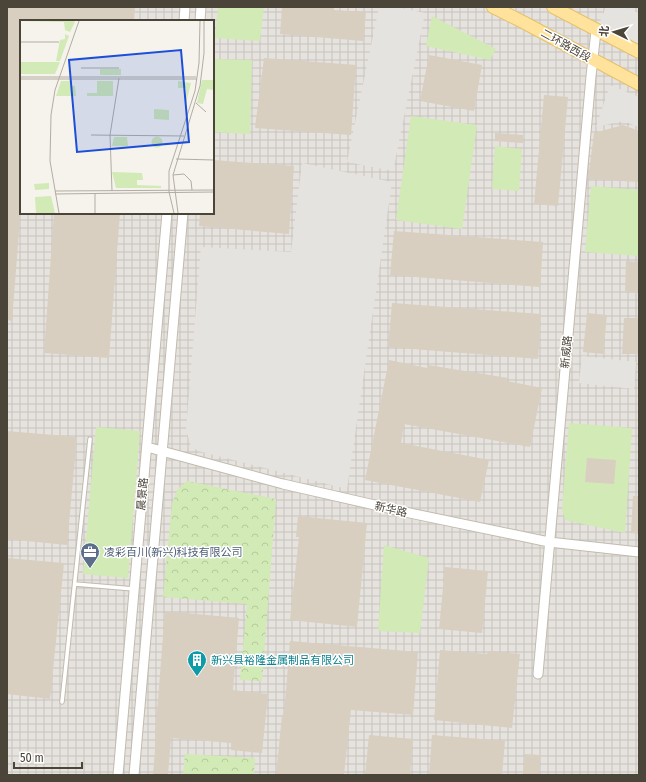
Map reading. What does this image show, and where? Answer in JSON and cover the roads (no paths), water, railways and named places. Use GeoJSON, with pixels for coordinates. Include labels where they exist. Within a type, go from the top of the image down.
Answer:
{"type":"FeatureCollection","features":[{"type":"Feature","properties":{"kind":"main road","name":"二环路西段"},"geometry":{"type":"LineString","coordinates":[[493,7],[639,84]]}},
{"type":"Feature","properties":{"kind":"main road"},"geometry":{"type":"LineString","coordinates":[[553,7],[596,31],[639,52]]}},
{"type":"Feature","properties":{"kind":"street"},"geometry":{"type":"LineString","coordinates":[[184,20],[185,7]]}},
{"type":"Feature","properties":{"kind":"street"},"geometry":{"type":"LineString","coordinates":[[200,20],[201,7]]}},
{"type":"Feature","properties":{"kind":"street","name":"新威路"},"geometry":{"type":"LineString","coordinates":[[538,674],[592,60],[596,31]]}},
{"type":"Feature","properties":{"kind":"street","name":"晨景路"},"geometry":{"type":"LineString","coordinates":[[118,775],[167,214]]}},
{"type":"Feature","properties":{"kind":"street","name":"晨景路"},"geometry":{"type":"LineString","coordinates":[[134,775],[183,214]]}},
{"type":"Feature","properties":{"kind":"street","name":"新华路"},"geometry":{"type":"LineString","coordinates":[[147,447],[306,489],[406,512],[549,542],[639,552]]}},
{"type":"Feature","properties":{"kind":"lane"},"geometry":{"type":"LineString","coordinates":[[62,702],[90,439]]}},
{"type":"Feature","properties":{"kind":"lane"},"geometry":{"type":"LineString","coordinates":[[75,584],[134,589]]}},
{"type":"Feature","properties":{"kind":"place","name":"凌彩百川(新兴)科技有限公司"},"geometry":{"type":"Point","coordinates":[90,569]}},
{"type":"Feature","properties":{"kind":"place","name":"新兴县裕隆金属制品有限公司"},"geometry":{"type":"Point","coordinates":[197,677]}}]}
